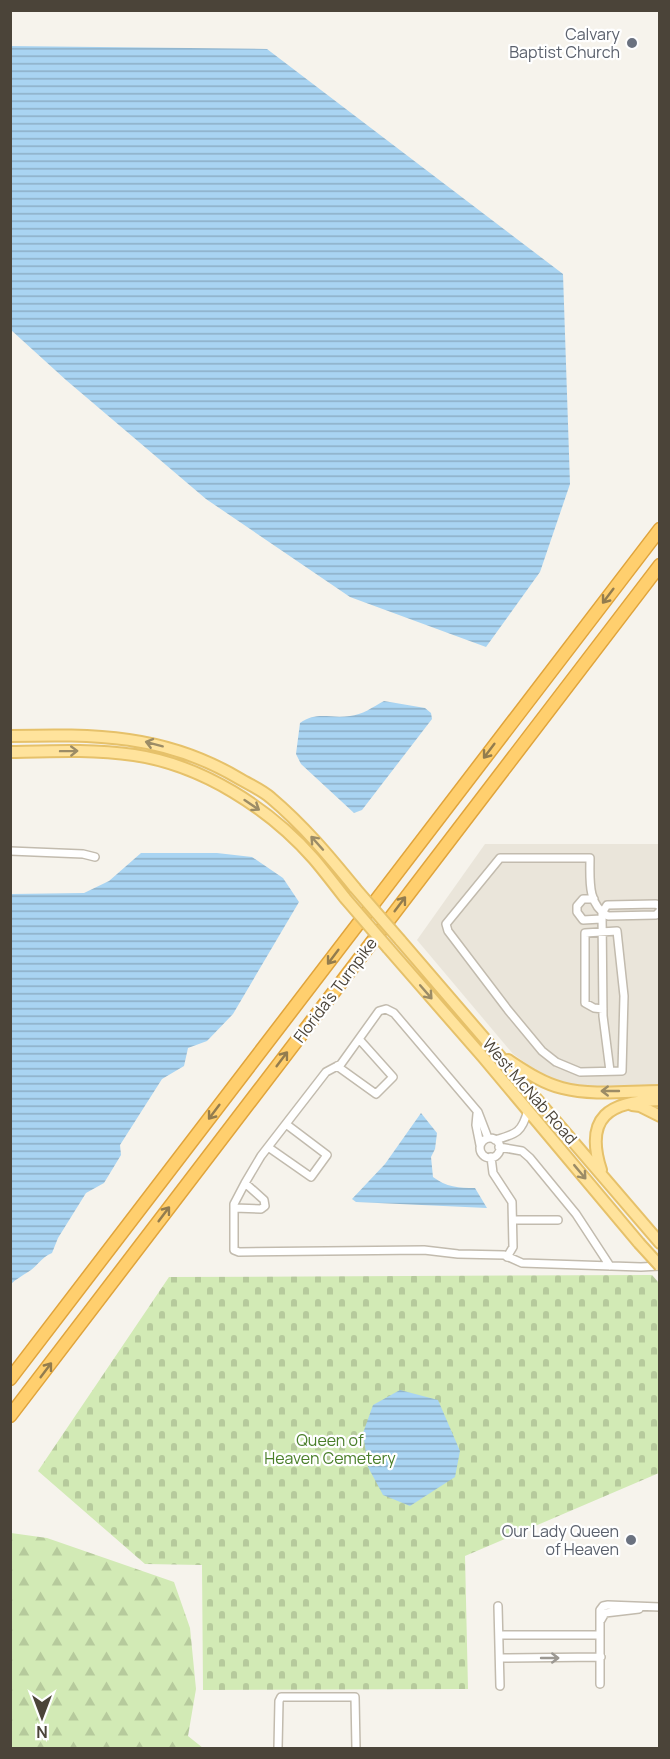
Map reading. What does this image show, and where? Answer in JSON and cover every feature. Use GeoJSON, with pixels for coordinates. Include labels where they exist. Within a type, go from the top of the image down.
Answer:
{"type":"FeatureCollection","features":[{"type":"Feature","properties":{"kind":"highway","name":"Florida's Turnpike"},"geometry":{"type":"LineString","coordinates":[[10,1379],[660,529]]}},
{"type":"Feature","properties":{"kind":"highway","name":"Florida's Turnpike"},"geometry":{"type":"LineString","coordinates":[[10,1416],[660,565]]}},
{"type":"Feature","properties":{"kind":"main road","name":"West McNab Road"},"geometry":{"type":"LineString","coordinates":[[10,736],[86,735],[136,740],[182,751],[224,770],[269,797],[304,829],[656,1239]]}},
{"type":"Feature","properties":{"kind":"main road","name":"West McNab Road"},"geometry":{"type":"LineString","coordinates":[[10,752],[87,750],[136,755],[176,765],[211,779],[256,807],[313,858],[660,1266]]}},
{"type":"Feature","properties":{"kind":"main road"},"geometry":{"type":"LineString","coordinates":[[497,1053],[533,1077],[561,1088],[585,1091],[660,1091]]}},
{"type":"Feature","properties":{"kind":"main road"},"geometry":{"type":"LineString","coordinates":[[603,1176],[595,1150],[596,1135],[606,1115],[625,1104],[660,1100]]}},
{"type":"Feature","properties":{"kind":"main road"},"geometry":{"type":"LineString","coordinates":[[625,1104],[640,1106],[660,1116]]}},
{"type":"Feature","properties":{"kind":"street"},"geometry":{"type":"LineString","coordinates":[[10,851],[83,854],[95,857]]}},
{"type":"Feature","properties":{"kind":"street"},"geometry":{"type":"LineString","coordinates":[[603,1009],[594,1008],[585,1003],[585,933],[602,932],[617,931],[624,996],[622,1071],[580,1072],[556,1062],[542,1051],[448,931],[446,924],[500,858],[590,858],[590,888],[601,916],[602,932],[603,1009],[610,1071]]}},
{"type":"Feature","properties":{"kind":"street"},"geometry":{"type":"LineString","coordinates":[[594,899],[583,899],[577,906],[577,912],[583,920],[601,916],[656,915],[660,911]]}},
{"type":"Feature","properties":{"kind":"street"},"geometry":{"type":"LineString","coordinates":[[601,916],[607,905],[656,904],[660,906]]}},
{"type":"Feature","properties":{"kind":"street"},"geometry":{"type":"LineString","coordinates":[[618,905],[619,916]]}},
{"type":"Feature","properties":{"kind":"street","name":"West McNab Road"},"geometry":{"type":"LineString","coordinates":[[494,1142],[478,1112],[394,1012],[386,1009],[379,1011],[341,1064],[326,1072],[268,1146],[245,1183],[234,1208],[234,1250],[239,1252],[424,1250],[507,1257],[522,1263],[641,1268],[660,1266]]}},
{"type":"Feature","properties":{"kind":"street"},"geometry":{"type":"LineString","coordinates":[[337,1066],[376,1095],[393,1077],[359,1039]]}},
{"type":"Feature","properties":{"kind":"street","name":"West McNab Road"},"geometry":{"type":"LineString","coordinates":[[480,1145],[483,1140],[494,1142],[520,1131],[528,1110]]}},
{"type":"Feature","properties":{"kind":"street"},"geometry":{"type":"LineString","coordinates":[[478,1112],[476,1125],[482,1154],[491,1157]]}},
{"type":"Feature","properties":{"kind":"street"},"geometry":{"type":"LineString","coordinates":[[268,1146],[311,1177],[327,1155],[286,1124]]}},
{"type":"Feature","properties":{"kind":"street"},"geometry":{"type":"LineString","coordinates":[[491,1157],[498,1152],[494,1142]]}},
{"type":"Feature","properties":{"kind":"street"},"geometry":{"type":"LineString","coordinates":[[494,1142],[522,1151],[530,1158],[576,1214],[610,1266]]}},
{"type":"Feature","properties":{"kind":"street"},"geometry":{"type":"LineString","coordinates":[[491,1157],[493,1173],[512,1202],[513,1247],[507,1257]]}},
{"type":"Feature","properties":{"kind":"street"},"geometry":{"type":"LineString","coordinates":[[234,1208],[261,1209],[265,1206],[264,1200],[245,1183]]}},
{"type":"Feature","properties":{"kind":"street"},"geometry":{"type":"LineString","coordinates":[[513,1220],[558,1220]]}},
{"type":"Feature","properties":{"kind":"street"},"geometry":{"type":"LineString","coordinates":[[600,1684],[600,1610],[603,1606],[617,1604],[660,1607]]}},
{"type":"Feature","properties":{"kind":"street"},"geometry":{"type":"LineString","coordinates":[[498,1606],[500,1686]]}},
{"type":"Feature","properties":{"kind":"street"},"geometry":{"type":"LineString","coordinates":[[499,1635],[600,1635]]}},
{"type":"Feature","properties":{"kind":"street"},"geometry":{"type":"LineString","coordinates":[[500,1658],[601,1657]]}},
{"type":"Feature","properties":{"kind":"street"},"geometry":{"type":"LineString","coordinates":[[278,1749],[281,1697],[355,1696],[356,1749]]}},
{"type":"Feature","properties":{"kind":"shaded area"},"geometry":{"type":"Polygon","coordinates":[[[485,844],[659,844],[659,1088],[578,1086],[548,1079],[513,1054],[417,940],[485,844]]]}},
{"type":"Feature","properties":{"kind":"green space","name":"Queen of Heaven Cemetery"},"geometry":{"type":"Polygon","coordinates":[[[652,1275],[659,1283],[659,1473],[465,1556],[468,1689],[203,1690],[202,1565],[145,1564],[38,1471],[169,1277],[652,1275]]]}},
{"type":"Feature","properties":{"kind":"green space"},"geometry":{"type":"Polygon","coordinates":[[[11,1533],[47,1538],[174,1582],[190,1628],[196,1689],[188,1736],[203,1748],[11,1748],[11,1533]]]}},
{"type":"Feature","properties":{"kind":"water"},"geometry":{"type":"Polygon","coordinates":[[[10,46],[267,49],[563,274],[570,484],[540,572],[486,647],[350,597],[206,499],[11,330],[10,46]]]}},
{"type":"Feature","properties":{"kind":"water"},"geometry":{"type":"Polygon","coordinates":[[[384,701],[425,708],[431,713],[432,719],[362,810],[354,813],[301,764],[296,754],[300,723],[318,716],[354,715],[384,701]]]}},
{"type":"Feature","properties":{"kind":"water"},"geometry":{"type":"Polygon","coordinates":[[[141,853],[217,853],[252,857],[283,878],[299,902],[233,1014],[207,1041],[188,1048],[184,1066],[162,1079],[120,1145],[121,1155],[104,1183],[86,1193],[58,1238],[52,1253],[11,1284],[11,894],[84,893],[109,881],[141,853]]]}},
{"type":"Feature","properties":{"kind":"water"},"geometry":{"type":"Polygon","coordinates":[[[421,1113],[437,1133],[435,1149],[431,1157],[433,1177],[453,1186],[475,1188],[487,1208],[356,1202],[352,1199],[385,1164],[421,1113]]]}},
{"type":"Feature","properties":{"kind":"water"},"geometry":{"type":"Polygon","coordinates":[[[400,1390],[438,1400],[460,1451],[455,1477],[410,1506],[383,1495],[368,1467],[363,1433],[373,1405],[400,1390]]]}},
{"type":"Feature","properties":{"kind":"place","name":"Calvary Baptist Church"},"geometry":{"type":"Point","coordinates":[632,43]}},
{"type":"Feature","properties":{"kind":"place","name":"Our Lady Queen of Heaven"},"geometry":{"type":"Point","coordinates":[631,1540]}}]}
